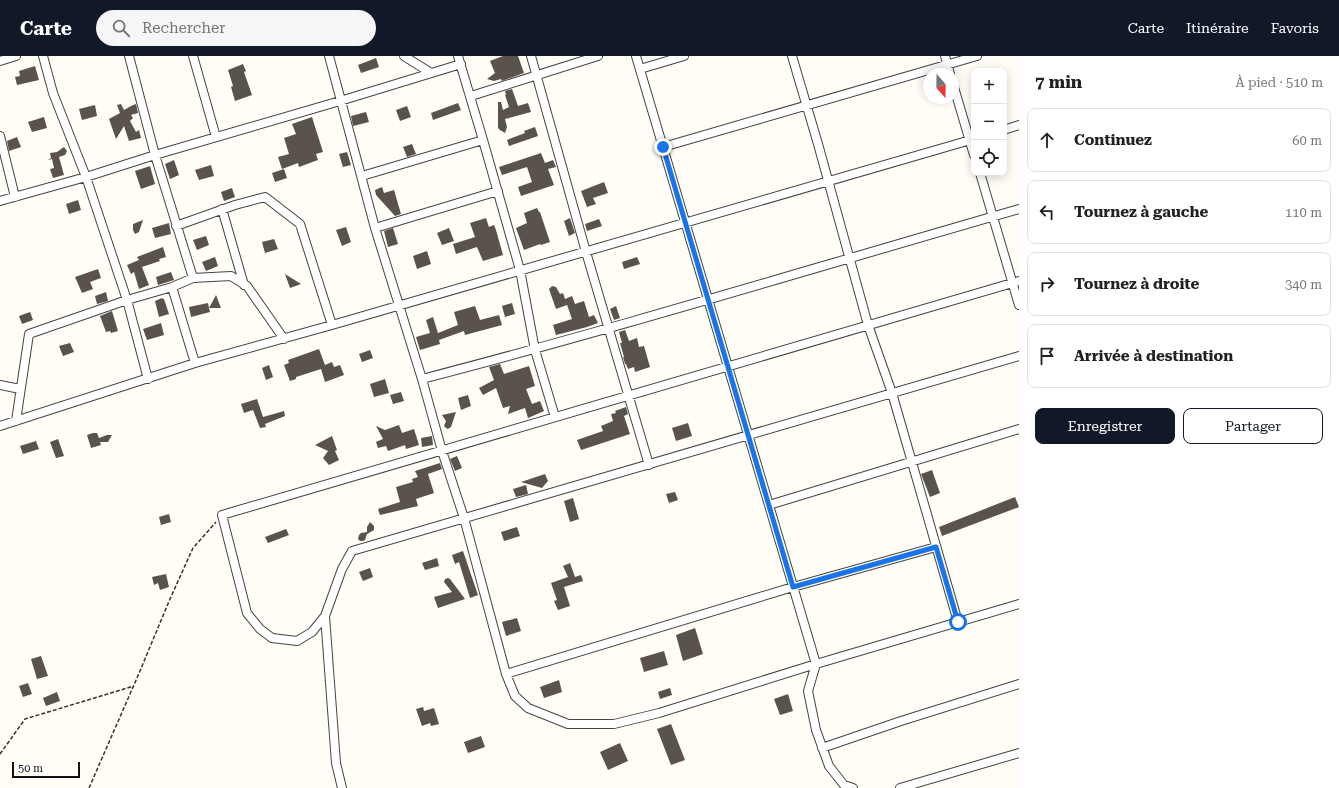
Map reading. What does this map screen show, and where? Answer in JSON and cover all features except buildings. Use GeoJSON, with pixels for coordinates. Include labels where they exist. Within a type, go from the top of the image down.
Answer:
{"type":"FeatureCollection","features":[{"type":"Feature","properties":{"kind":"street"},"geometry":{"type":"LineString","coordinates":[[0,61],[16,56]]}},
{"type":"Feature","properties":{"kind":"street"},"geometry":{"type":"LineString","coordinates":[[43,56],[53,93],[86,177],[126,300],[148,379]]}},
{"type":"Feature","properties":{"kind":"street"},"geometry":{"type":"LineString","coordinates":[[129,56],[155,155],[193,278]]}},
{"type":"Feature","properties":{"kind":"street"},"geometry":{"type":"LineString","coordinates":[[194,56],[216,137]]}},
{"type":"Feature","properties":{"kind":"street"},"geometry":{"type":"LineString","coordinates":[[329,56],[375,228],[422,379],[442,451],[464,518],[506,674],[515,696],[528,708],[568,724],[614,724],[659,713],[816,664],[1019,604]]}},
{"type":"Feature","properties":{"kind":"street"},"geometry":{"type":"LineString","coordinates":[[404,56],[431,73]]}},
{"type":"Feature","properties":{"kind":"street"},"geometry":{"type":"LineString","coordinates":[[531,56],[608,329],[630,395],[649,465]]}},
{"type":"Feature","properties":{"kind":"street"},"geometry":{"type":"LineString","coordinates":[[471,96],[598,56]]}},
{"type":"Feature","properties":{"kind":"street"},"geometry":{"type":"LineString","coordinates":[[636,56],[816,664],[808,690],[816,730],[829,766],[844,785],[853,788]]}},
{"type":"Feature","properties":{"kind":"street"},"geometry":{"type":"LineString","coordinates":[[640,69],[684,56]]}},
{"type":"Feature","properties":{"kind":"street"},"geometry":{"type":"LineString","coordinates":[[792,56],[868,325],[892,393],[958,622]]}},
{"type":"Feature","properties":{"kind":"street"},"geometry":{"type":"LineString","coordinates":[[945,56],[948,68]]}},
{"type":"Feature","properties":{"kind":"street"},"geometry":{"type":"LineString","coordinates":[[663,147],[977,56]]}},
{"type":"Feature","properties":{"kind":"street"},"geometry":{"type":"LineString","coordinates":[[0,201],[86,177],[155,155],[340,101],[431,73],[460,60],[520,270],[535,350],[555,417]]}},
{"type":"Feature","properties":{"kind":"street"},"geometry":{"type":"LineString","coordinates":[[959,101],[971,136]]}},
{"type":"Feature","properties":{"kind":"street"},"geometry":{"type":"LineString","coordinates":[[1007,129],[1019,125]]}},
{"type":"Feature","properties":{"kind":"street"},"geometry":{"type":"LineString","coordinates":[[0,136],[15,197]]}},
{"type":"Feature","properties":{"kind":"street"},"geometry":{"type":"LineString","coordinates":[[0,426],[195,363],[399,306],[971,139]]}},
{"type":"Feature","properties":{"kind":"street"},"geometry":{"type":"LineString","coordinates":[[362,176],[484,140]]}},
{"type":"Feature","properties":{"kind":"street"},"geometry":{"type":"LineString","coordinates":[[981,176],[993,217],[1016,282],[1019,305]]}},
{"type":"Feature","properties":{"kind":"street"},"geometry":{"type":"LineString","coordinates":[[375,228],[498,190]]}},
{"type":"Feature","properties":{"kind":"street"},"geometry":{"type":"LineString","coordinates":[[176,226],[235,204],[265,197],[300,224],[332,325]]}},
{"type":"Feature","properties":{"kind":"street"},"geometry":{"type":"LineString","coordinates":[[222,209],[244,285]]}},
{"type":"Feature","properties":{"kind":"street"},"geometry":{"type":"LineString","coordinates":[[422,379],[535,350],[1019,209]]}},
{"type":"Feature","properties":{"kind":"street"},"geometry":{"type":"LineString","coordinates":[[16,421],[30,334],[126,300],[172,287],[193,278],[230,276],[247,286],[284,339]]}},
{"type":"Feature","properties":{"kind":"street"},"geometry":{"type":"LineString","coordinates":[[1016,282],[222,515],[247,613],[260,630],[272,638],[298,641],[312,632],[325,616],[342,569],[352,551],[1019,356]]}},
{"type":"Feature","properties":{"kind":"street"},"geometry":{"type":"LineString","coordinates":[[172,287],[195,363]]}},
{"type":"Feature","properties":{"kind":"street"},"geometry":{"type":"LineString","coordinates":[[0,385],[20,389]]}},
{"type":"Feature","properties":{"kind":"street"},"geometry":{"type":"LineString","coordinates":[[769,505],[1019,429]]}},
{"type":"Feature","properties":{"kind":"street"},"geometry":{"type":"LineString","coordinates":[[506,674],[793,587],[936,547]]}},
{"type":"Feature","properties":{"kind":"street"},"geometry":{"type":"LineString","coordinates":[[325,616],[336,763],[342,788]]}},
{"type":"Feature","properties":{"kind":"street"},"geometry":{"type":"LineString","coordinates":[[822,748],[901,721],[1019,684]]}},
{"type":"Feature","properties":{"kind":"street"},"geometry":{"type":"LineString","coordinates":[[900,788],[1019,753]]}},
{"type":"Feature","properties":{"kind":"path"},"geometry":{"type":"LineString","coordinates":[[89,788],[193,548],[222,515]]}},
{"type":"Feature","properties":{"kind":"path"},"geometry":{"type":"LineString","coordinates":[[0,754],[25,719],[134,686]]}},
{"type":"Feature","properties":{"kind":"route"},"geometry":{"type":"LineString","coordinates":[[663,147],[793,587],[936,547],[958,622]]}}]}
